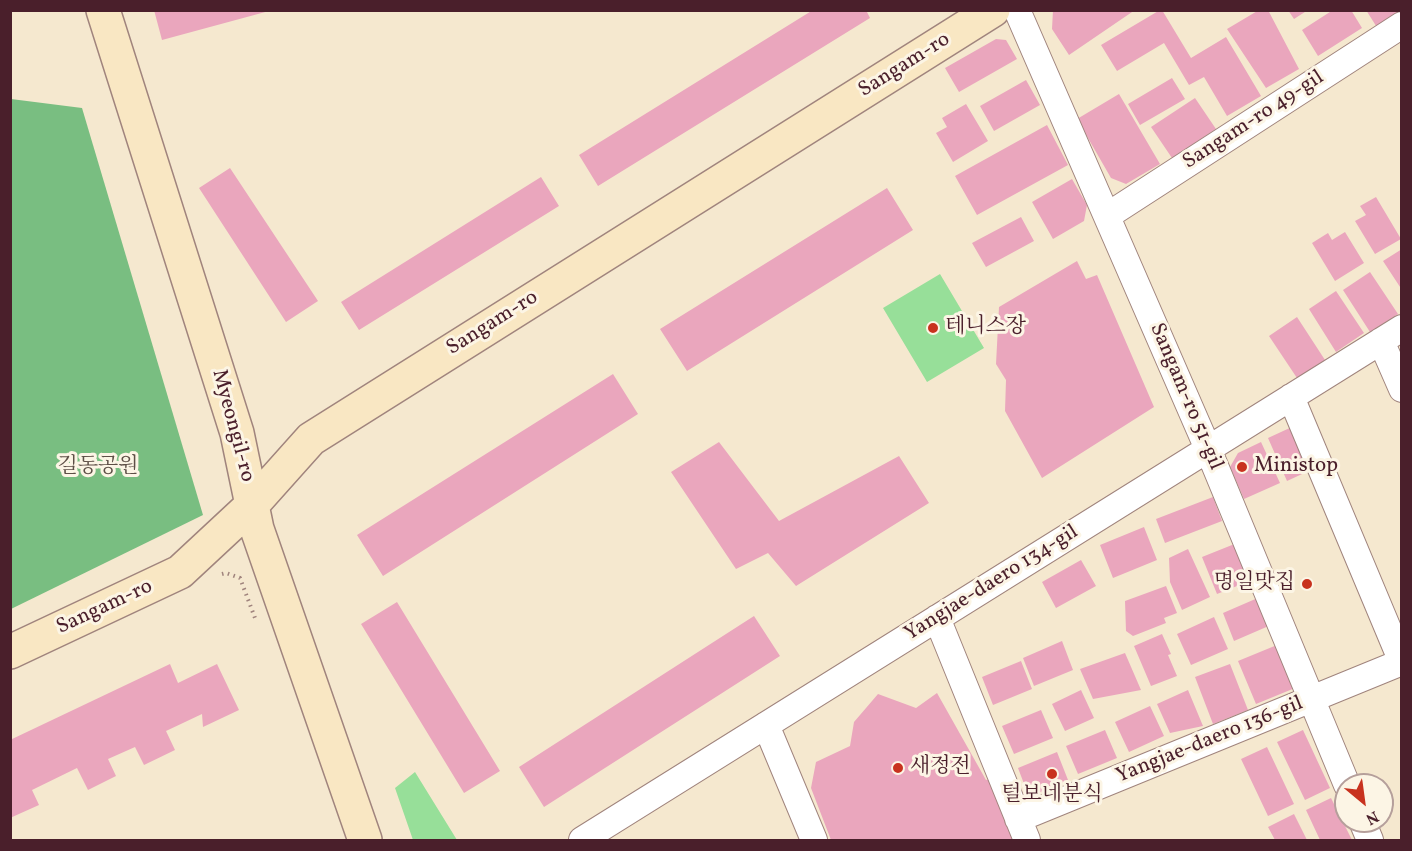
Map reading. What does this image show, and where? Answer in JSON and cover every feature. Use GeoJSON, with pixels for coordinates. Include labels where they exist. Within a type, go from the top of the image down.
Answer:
{"type":"FeatureCollection","features":[{"type":"Feature","properties":{"kind":"street","name":"Myeongil-ro"},"geometry":{"type":"LineString","coordinates":[[104,10],[237,433],[257,529],[365,840]]}},
{"type":"Feature","properties":{"kind":"street","name":"Sangam-ro"},"geometry":{"type":"LineString","coordinates":[[10,652],[180,572],[252,505],[311,439],[993,10]]}},
{"type":"Feature","properties":{"kind":"street","name":"Sangam-ro 51-gil"},"geometry":{"type":"LineString","coordinates":[[1017,10],[1208,449],[1342,773]]}},
{"type":"Feature","properties":{"kind":"street","name":"Sangam-ro 49-gil"},"geometry":{"type":"LineString","coordinates":[[1107,216],[1401,25]]}},
{"type":"Feature","properties":{"kind":"street","name":"Yangjae-daero 134-gil"},"geometry":{"type":"LineString","coordinates":[[595,837],[766,725],[1391,334]]}},
{"type":"Feature","properties":{"kind":"street"},"geometry":{"type":"LineString","coordinates":[[1391,334],[1401,389]]}},
{"type":"Feature","properties":{"kind":"street","name":"Yangjae-daero 136-gil"},"geometry":{"type":"LineString","coordinates":[[1023,830],[1311,699],[1401,662],[1291,397]]}},
{"type":"Feature","properties":{"kind":"street"},"geometry":{"type":"LineString","coordinates":[[937,618],[1023,830]]}},
{"type":"Feature","properties":{"kind":"street"},"geometry":{"type":"LineString","coordinates":[[766,725],[814,840]]}},
{"type":"Feature","properties":{"kind":"green space","name":"길동공원"},"geometry":{"type":"Polygon","coordinates":[[[11,99],[82,108],[203,515],[11,609],[11,99]]]}},
{"type":"Feature","properties":{"kind":"green space","name":"테니스장"},"geometry":{"type":"Polygon","coordinates":[[[940,274],[984,348],[927,382],[883,308],[940,274]]]}},
{"type":"Feature","properties":{"kind":"green space"},"geometry":{"type":"Polygon","coordinates":[[[415,772],[457,840],[413,840],[395,788],[415,772]]]}},
{"type":"Feature","properties":{"kind":"building"},"geometry":{"type":"Polygon","coordinates":[[[154,10],[269,10],[269,11],[162,40],[154,10]]]}},
{"type":"Feature","properties":{"kind":"building"},"geometry":{"type":"Polygon","coordinates":[[[813,10],[866,10],[870,18],[598,186],[579,155],[813,10]]]}},
{"type":"Feature","properties":{"kind":"building"},"geometry":{"type":"Polygon","coordinates":[[[1053,10],[1135,10],[1069,55],[1052,29],[1053,10]]]}},
{"type":"Feature","properties":{"kind":"building"},"geometry":{"type":"Polygon","coordinates":[[[1160,10],[1191,58],[1226,37],[1261,96],[1227,116],[1204,77],[1189,85],[1164,43],[1117,71],[1101,45],[1160,10]]]}},
{"type":"Feature","properties":{"kind":"building"},"geometry":{"type":"Polygon","coordinates":[[[1259,10],[1268,10],[1299,69],[1266,88],[1227,29],[1259,10]]]}},
{"type":"Feature","properties":{"kind":"building"},"geometry":{"type":"Polygon","coordinates":[[[1288,10],[1308,10],[1294,19],[1288,10]]]}},
{"type":"Feature","properties":{"kind":"building"},"geometry":{"type":"Polygon","coordinates":[[[1333,10],[1351,10],[1362,28],[1318,56],[1302,30],[1333,10]]]}},
{"type":"Feature","properties":{"kind":"building"},"geometry":{"type":"Polygon","coordinates":[[[1366,10],[1402,10],[1402,14],[1378,29],[1366,10]]]}},
{"type":"Feature","properties":{"kind":"building"},"geometry":{"type":"Polygon","coordinates":[[[996,39],[1006,40],[1017,59],[959,92],[945,68],[996,39]]]}},
{"type":"Feature","properties":{"kind":"building"},"geometry":{"type":"Polygon","coordinates":[[[1172,78],[1185,99],[1140,125],[1128,104],[1172,78]]]}},
{"type":"Feature","properties":{"kind":"building"},"geometry":{"type":"Polygon","coordinates":[[[1026,80],[1040,105],[994,131],[980,106],[1026,80]]]}},
{"type":"Feature","properties":{"kind":"building"},"geometry":{"type":"Polygon","coordinates":[[[1119,94],[1160,164],[1126,184],[1111,178],[1077,119],[1119,94]]]}},
{"type":"Feature","properties":{"kind":"building"},"geometry":{"type":"Polygon","coordinates":[[[1195,98],[1216,129],[1172,158],[1151,127],[1195,98]]]}},
{"type":"Feature","properties":{"kind":"building"},"geometry":{"type":"Polygon","coordinates":[[[966,104],[988,141],[953,162],[936,133],[947,127],[942,118],[966,104]]]}},
{"type":"Feature","properties":{"kind":"building"},"geometry":{"type":"Polygon","coordinates":[[[1047,125],[1068,165],[977,215],[955,176],[1047,125]]]}},
{"type":"Feature","properties":{"kind":"building"},"geometry":{"type":"Polygon","coordinates":[[[230,168],[318,301],[286,322],[199,188],[230,168]]]}},
{"type":"Feature","properties":{"kind":"building"},"geometry":{"type":"Polygon","coordinates":[[[541,177],[559,206],[359,330],[341,302],[541,177]]]}},
{"type":"Feature","properties":{"kind":"building"},"geometry":{"type":"Polygon","coordinates":[[[1072,179],[1087,205],[1084,221],[1053,239],[1032,202],[1072,179]]]}},
{"type":"Feature","properties":{"kind":"building"},"geometry":{"type":"Polygon","coordinates":[[[887,188],[913,230],[687,371],[660,329],[887,188]]]}},
{"type":"Feature","properties":{"kind":"building"},"geometry":{"type":"Polygon","coordinates":[[[1376,197],[1401,239],[1375,254],[1355,221],[1366,215],[1360,206],[1376,197]]]}},
{"type":"Feature","properties":{"kind":"building"},"geometry":{"type":"Polygon","coordinates":[[[1021,217],[1034,241],[986,267],[972,243],[1021,217]]]}},
{"type":"Feature","properties":{"kind":"building"},"geometry":{"type":"Polygon","coordinates":[[[1345,232],[1364,263],[1335,281],[1312,243],[1328,233],[1332,240],[1345,232]]]}},
{"type":"Feature","properties":{"kind":"building"},"geometry":{"type":"Polygon","coordinates":[[[1402,249],[1402,290],[1383,261],[1402,249]]]}},
{"type":"Feature","properties":{"kind":"building"},"geometry":{"type":"Polygon","coordinates":[[[1077,261],[1086,279],[1097,275],[1154,407],[1042,478],[1005,411],[1006,380],[996,364],[999,307],[1077,261]]]}},
{"type":"Feature","properties":{"kind":"building"},"geometry":{"type":"Polygon","coordinates":[[[1370,272],[1398,314],[1370,332],[1343,290],[1370,272]]]}},
{"type":"Feature","properties":{"kind":"building"},"geometry":{"type":"Polygon","coordinates":[[[1336,291],[1364,333],[1336,352],[1309,309],[1336,291]]]}},
{"type":"Feature","properties":{"kind":"building"},"geometry":{"type":"Polygon","coordinates":[[[1297,317],[1325,360],[1297,378],[1269,336],[1297,317]]]}},
{"type":"Feature","properties":{"kind":"building"},"geometry":{"type":"Polygon","coordinates":[[[613,374],[638,414],[383,576],[357,535],[613,374]]]}},
{"type":"Feature","properties":{"kind":"building"},"geometry":{"type":"Polygon","coordinates":[[[1294,426],[1313,469],[1287,481],[1268,438],[1294,426]]]}},
{"type":"Feature","properties":{"kind":"building"},"geometry":{"type":"Polygon","coordinates":[[[719,442],[779,521],[899,456],[929,503],[796,586],[768,553],[736,569],[671,472],[719,442]]]}},
{"type":"Feature","properties":{"kind":"building"},"geometry":{"type":"Polygon","coordinates":[[[1261,442],[1280,483],[1244,499],[1230,467],[1238,453],[1261,442]]]}},
{"type":"Feature","properties":{"kind":"building"},"geometry":{"type":"Polygon","coordinates":[[[1213,497],[1222,521],[1165,543],[1156,519],[1213,497]]]}},
{"type":"Feature","properties":{"kind":"building"},"geometry":{"type":"Polygon","coordinates":[[[1144,527],[1157,560],[1113,578],[1100,545],[1144,527]]]}},
{"type":"Feature","properties":{"kind":"building"},"geometry":{"type":"Polygon","coordinates":[[[1237,543],[1252,580],[1217,594],[1202,557],[1237,543]]]}},
{"type":"Feature","properties":{"kind":"building"},"geometry":{"type":"Polygon","coordinates":[[[1188,549],[1210,597],[1182,610],[1170,582],[1169,558],[1188,549]]]}},
{"type":"Feature","properties":{"kind":"building"},"geometry":{"type":"Polygon","coordinates":[[[1081,560],[1096,586],[1056,608],[1042,582],[1081,560]]]}},
{"type":"Feature","properties":{"kind":"building"},"geometry":{"type":"Polygon","coordinates":[[[1166,586],[1177,613],[1164,618],[1166,623],[1133,636],[1126,631],[1125,601],[1166,586]]]}},
{"type":"Feature","properties":{"kind":"building"},"geometry":{"type":"Polygon","coordinates":[[[1260,597],[1271,625],[1234,641],[1223,613],[1260,597]]]}},
{"type":"Feature","properties":{"kind":"building"},"geometry":{"type":"Polygon","coordinates":[[[397,602],[500,771],[464,793],[361,624],[397,602]]]}},
{"type":"Feature","properties":{"kind":"building"},"geometry":{"type":"Polygon","coordinates":[[[754,616],[780,656],[544,807],[519,767],[754,616]]]}},
{"type":"Feature","properties":{"kind":"building"},"geometry":{"type":"Polygon","coordinates":[[[1214,617],[1228,649],[1191,665],[1177,634],[1214,617]]]}},
{"type":"Feature","properties":{"kind":"building"},"geometry":{"type":"Polygon","coordinates":[[[1162,634],[1177,676],[1151,686],[1134,646],[1162,634]]]}},
{"type":"Feature","properties":{"kind":"building"},"geometry":{"type":"Polygon","coordinates":[[[1062,641],[1073,670],[1034,686],[1023,658],[1062,641]]]}},
{"type":"Feature","properties":{"kind":"building"},"geometry":{"type":"Polygon","coordinates":[[[1277,645],[1295,688],[1256,704],[1238,661],[1277,645]]]}},
{"type":"Feature","properties":{"kind":"building"},"geometry":{"type":"Polygon","coordinates":[[[1125,653],[1141,690],[1093,699],[1080,669],[1125,653]]]}},
{"type":"Feature","properties":{"kind":"building"},"geometry":{"type":"Polygon","coordinates":[[[1021,661],[1032,689],[993,705],[982,677],[1021,661]]]}},
{"type":"Feature","properties":{"kind":"building"},"geometry":{"type":"Polygon","coordinates":[[[170,664],[178,683],[217,664],[239,710],[203,727],[202,714],[166,731],[175,750],[144,765],[135,747],[108,759],[116,776],[88,790],[77,768],[32,790],[39,805],[10,818],[10,740],[170,664]]]}},
{"type":"Feature","properties":{"kind":"building"},"geometry":{"type":"Polygon","coordinates":[[[1230,664],[1248,710],[1213,724],[1195,677],[1230,664]]]}},
{"type":"Feature","properties":{"kind":"building"},"geometry":{"type":"Polygon","coordinates":[[[1081,690],[1094,718],[1065,731],[1052,704],[1081,690]]]}},
{"type":"Feature","properties":{"kind":"building"},"geometry":{"type":"Polygon","coordinates":[[[1188,690],[1203,726],[1170,733],[1157,704],[1188,690]]]}},
{"type":"Feature","properties":{"kind":"building","name":"새정전"},"geometry":{"type":"Polygon","coordinates":[[[937,693],[986,780],[994,778],[1020,840],[831,840],[811,788],[816,762],[850,746],[854,722],[878,694],[916,708],[937,693]]]}},
{"type":"Feature","properties":{"kind":"building"},"geometry":{"type":"Polygon","coordinates":[[[1150,706],[1164,736],[1129,752],[1115,722],[1150,706]]]}},
{"type":"Feature","properties":{"kind":"building"},"geometry":{"type":"Polygon","coordinates":[[[1041,710],[1053,738],[1014,754],[1002,726],[1041,710]]]}},
{"type":"Feature","properties":{"kind":"building"},"geometry":{"type":"Polygon","coordinates":[[[1105,730],[1117,758],[1078,774],[1066,746],[1105,730]]]}},
{"type":"Feature","properties":{"kind":"building"},"geometry":{"type":"Polygon","coordinates":[[[1303,730],[1330,788],[1305,800],[1277,742],[1303,730]]]}},
{"type":"Feature","properties":{"kind":"building"},"geometry":{"type":"Polygon","coordinates":[[[1267,747],[1294,804],[1268,816],[1241,759],[1267,747]]]}},
{"type":"Feature","properties":{"kind":"building"},"geometry":{"type":"Polygon","coordinates":[[[1057,752],[1068,780],[1029,797],[1018,768],[1057,752]]]}},
{"type":"Feature","properties":{"kind":"building"},"geometry":{"type":"Polygon","coordinates":[[[1331,798],[1334,804],[1334,833],[1348,833],[1352,840],[1320,840],[1306,810],[1331,798]]]}},
{"type":"Feature","properties":{"kind":"building"},"geometry":{"type":"Polygon","coordinates":[[[1294,814],[1307,840],[1275,840],[1268,827],[1294,814]]]}},
{"type":"Feature","properties":{"kind":"place","name":"테니스장"},"geometry":{"type":"Point","coordinates":[933,328]}},
{"type":"Feature","properties":{"kind":"place","name":"Ministop"},"geometry":{"type":"Point","coordinates":[1242,467]}},
{"type":"Feature","properties":{"kind":"place","name":"명일맛집"},"geometry":{"type":"Point","coordinates":[1307,584]}},
{"type":"Feature","properties":{"kind":"place","name":"새정전"},"geometry":{"type":"Point","coordinates":[898,768]}},
{"type":"Feature","properties":{"kind":"place","name":"털보네분식"},"geometry":{"type":"Point","coordinates":[1052,774]}}]}
